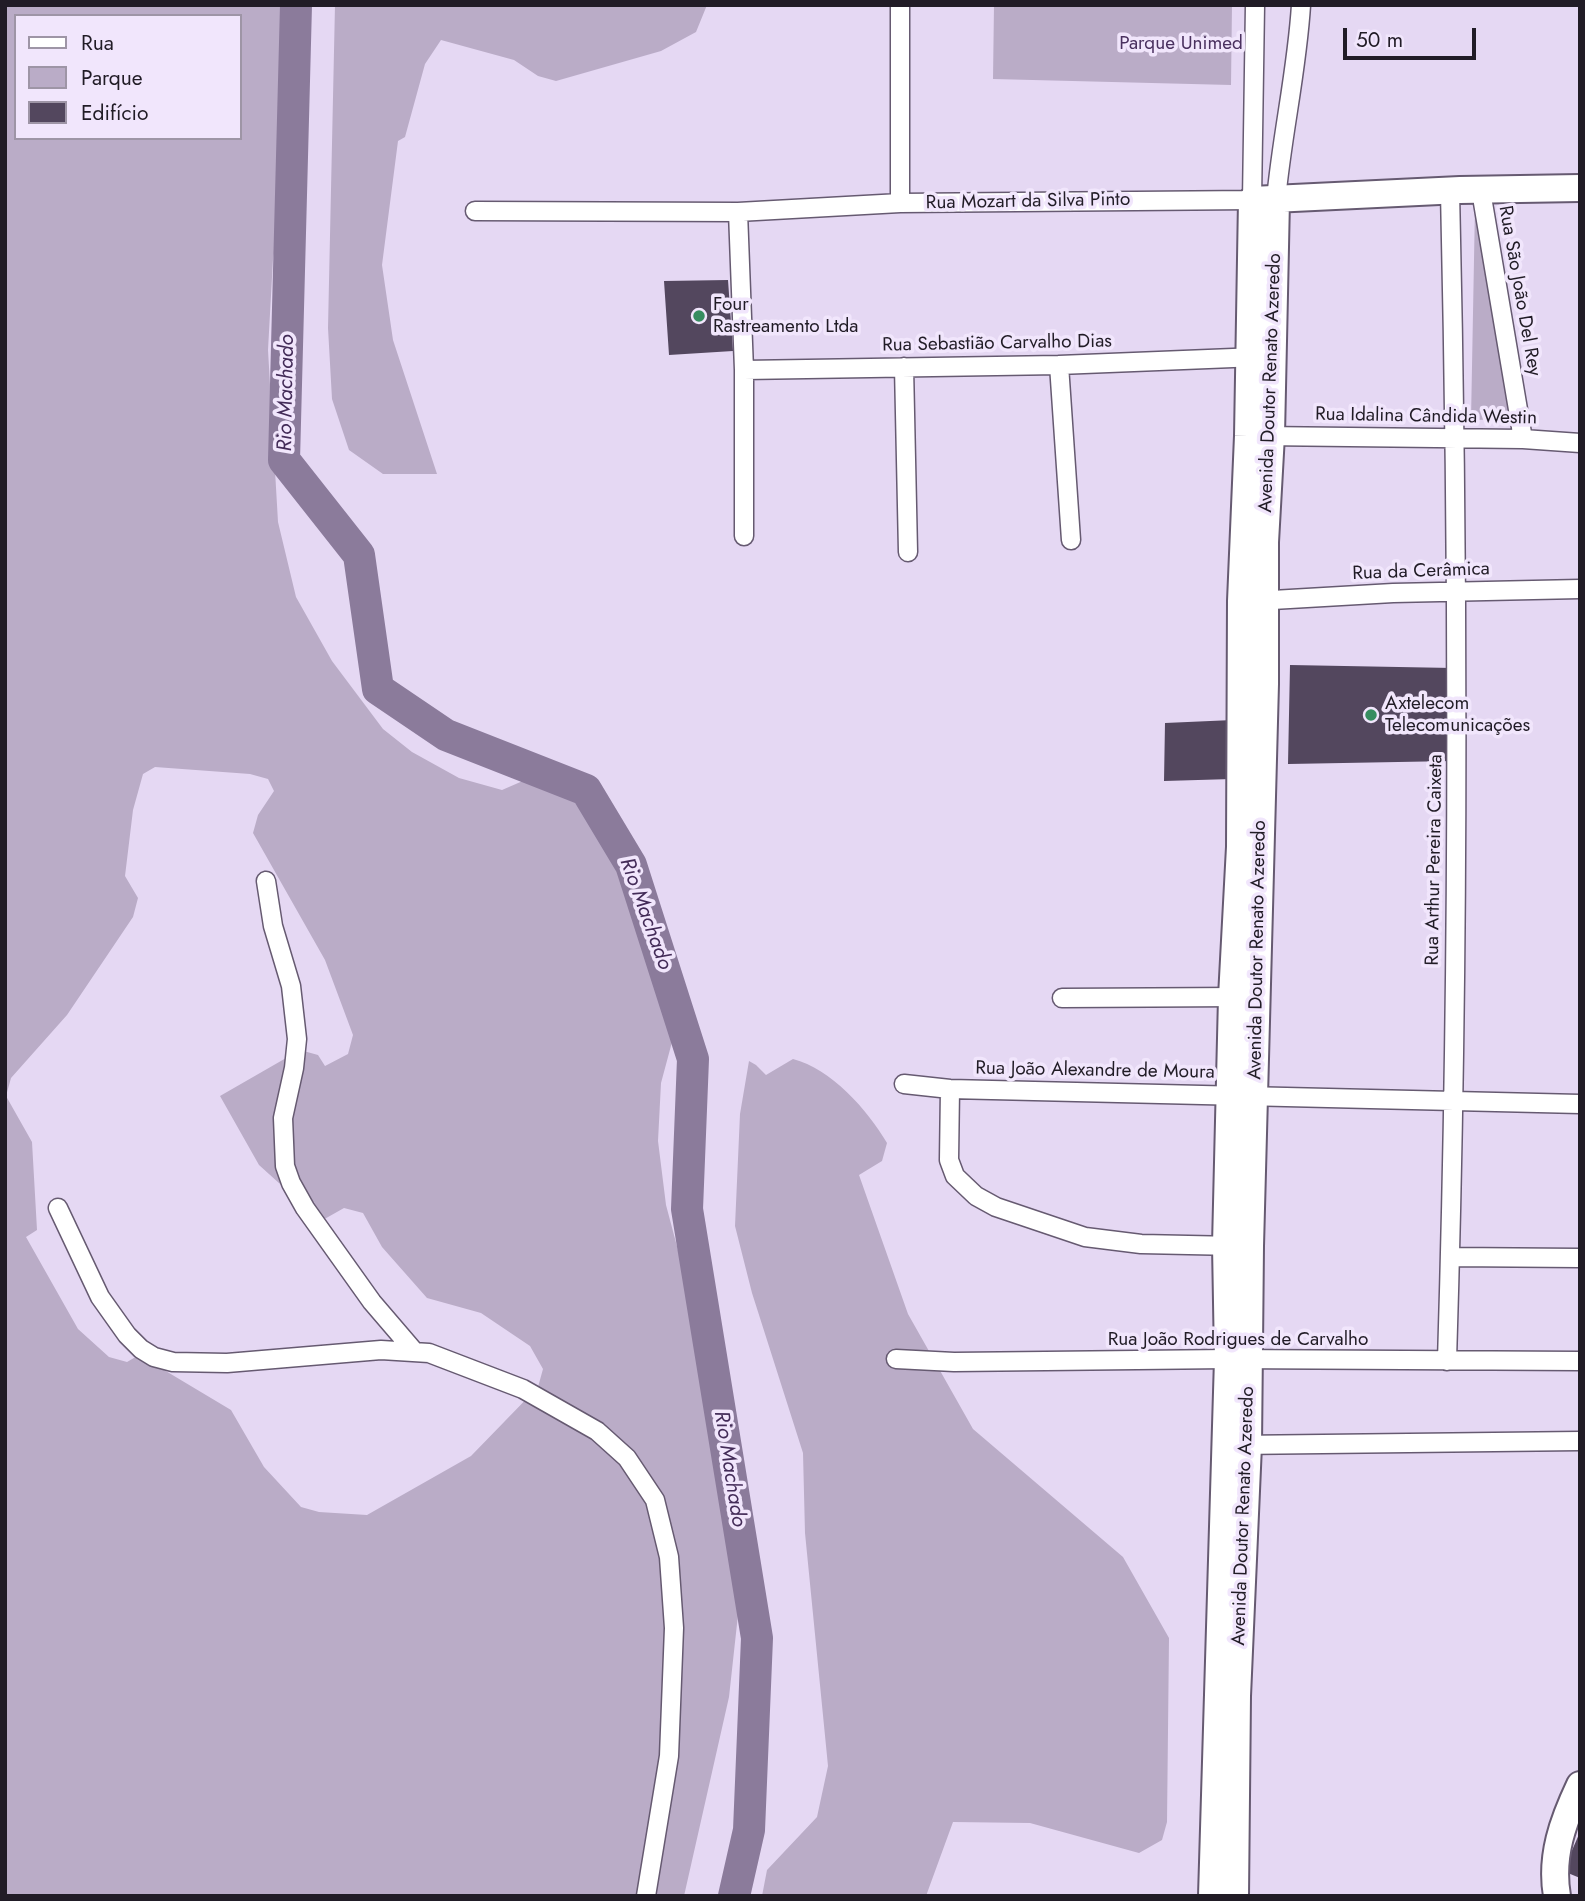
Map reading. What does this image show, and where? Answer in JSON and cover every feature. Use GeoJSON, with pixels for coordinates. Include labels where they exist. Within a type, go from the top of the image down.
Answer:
{"type":"FeatureCollection","features":[{"type":"Feature","properties":{"kind":"street"},"geometry":{"type":"LineString","coordinates":[[900,5],[900,203]]}},
{"type":"Feature","properties":{"kind":"street","name":"Avenida Doutor Renato Azeredo"},"geometry":{"type":"LineString","coordinates":[[1212,1896],[1224,1829],[1236,1445],[1253,601],[1260,435],[1264,200],[1254,138],[1255,5]]}},
{"type":"Feature","properties":{"kind":"street","name":"Avenida Doutor Renato Azeredo"},"geometry":{"type":"LineString","coordinates":[[1264,200],[1285,139],[1298,49],[1301,5]]}},
{"type":"Feature","properties":{"kind":"street"},"geometry":{"type":"LineString","coordinates":[[1254,138],[1285,139]]}},
{"type":"Feature","properties":{"kind":"street","name":"Rua Mozart da Silva Pinto"},"geometry":{"type":"LineString","coordinates":[[475,211],[738,212],[900,203],[1264,200],[1580,188]]}},
{"type":"Feature","properties":{"kind":"street","name":"Rua Arthur Pereira Caixeta"},"geometry":{"type":"LineString","coordinates":[[1447,1361],[1454,1100],[1457,781],[1456,440],[1450,191]]}},
{"type":"Feature","properties":{"kind":"street","name":"Rua São João Del Rey"},"geometry":{"type":"LineString","coordinates":[[1481,191],[1523,439]]}},
{"type":"Feature","properties":{"kind":"street"},"geometry":{"type":"LineString","coordinates":[[738,212],[744,370],[744,537]]}},
{"type":"Feature","properties":{"kind":"street","name":"Rua Sebastião Carvalho Dias"},"geometry":{"type":"LineString","coordinates":[[744,370],[1059,365],[1261,357]]}},
{"type":"Feature","properties":{"kind":"street"},"geometry":{"type":"LineString","coordinates":[[1059,365],[1071,540]]}},
{"type":"Feature","properties":{"kind":"street"},"geometry":{"type":"LineString","coordinates":[[904,367],[908,552]]}},
{"type":"Feature","properties":{"kind":"street","name":"Rua Idalina Cândida Westin"},"geometry":{"type":"LineString","coordinates":[[1260,435],[1523,439],[1580,443]]}},
{"type":"Feature","properties":{"kind":"street","name":"Rua da Cerâmica"},"geometry":{"type":"LineString","coordinates":[[1253,601],[1457,591],[1580,589]]}},
{"type":"Feature","properties":{"kind":"street"},"geometry":{"type":"LineString","coordinates":[[266,881],[273,926],[291,986],[297,1039],[294,1068],[283,1118],[285,1166],[305,1209],[372,1302],[414,1351]]}},
{"type":"Feature","properties":{"kind":"street"},"geometry":{"type":"LineString","coordinates":[[1062,998],[1244,997]]}},
{"type":"Feature","properties":{"kind":"street","name":"Rua João Alexandre de Moura"},"geometry":{"type":"LineString","coordinates":[[904,1084],[950,1089],[1580,1104]]}},
{"type":"Feature","properties":{"kind":"street"},"geometry":{"type":"LineString","coordinates":[[950,1089],[950,1160],[955,1176],[976,1196],[996,1207],[1095,1239],[1141,1244],[1238,1246]]}},
{"type":"Feature","properties":{"kind":"street"},"geometry":{"type":"LineString","coordinates":[[58,1208],[100,1297],[127,1335],[153,1357],[173,1362],[227,1363],[381,1350],[414,1351],[449,1359],[523,1389],[586,1425],[627,1458],[655,1500],[669,1557],[674,1628],[669,1756],[646,1896]]}},
{"type":"Feature","properties":{"kind":"street"},"geometry":{"type":"LineString","coordinates":[[1450,1257],[1580,1258]]}},
{"type":"Feature","properties":{"kind":"street","name":"Rua João Rodrigues de Carvalho"},"geometry":{"type":"LineString","coordinates":[[895,1359],[954,1362],[1580,1361]]}},
{"type":"Feature","properties":{"kind":"street"},"geometry":{"type":"LineString","coordinates":[[1236,1445],[1580,1441]]}},
{"type":"Feature","properties":{"kind":"street"},"geometry":{"type":"LineString","coordinates":[[1557,1896],[1554,1881],[1556,1850],[1564,1817],[1580,1785]]}},
{"type":"Feature","properties":{"kind":"street","name":"Avenida Doutor Renato Azeredo"},"geometry":{"type":"LineString","coordinates":[[1224,1829],[1235,1896]]}},
{"type":"Feature","properties":{"kind":"green space"},"geometry":{"type":"Polygon","coordinates":[[[5,5],[296,5],[296,137],[273,259],[268,350],[278,522],[296,597],[332,661],[383,729],[412,752],[459,778],[502,790],[555,767],[575,776],[645,899],[656,975],[679,1016],[661,1083],[658,1141],[666,1205],[733,1457],[744,1560],[729,1697],[684,1896],[5,1896],[5,5]],[[155,767],[143,774],[133,810],[125,876],[138,898],[133,917],[67,1015],[11,1078],[6,1096],[32,1142],[37,1230],[26,1237],[78,1329],[109,1357],[127,1362],[139,1355],[231,1410],[264,1467],[301,1507],[319,1512],[367,1515],[471,1456],[538,1387],[543,1369],[530,1346],[481,1313],[427,1298],[382,1247],[363,1213],[344,1208],[321,1221],[259,1165],[220,1096],[300,1050],[318,1055],[325,1066],[348,1054],[353,1035],[325,960],[253,833],[258,815],[274,791],[268,779],[250,774],[155,767]]]}},
{"type":"Feature","properties":{"kind":"green space"},"geometry":{"type":"Polygon","coordinates":[[[335,5],[707,5],[696,32],[661,51],[556,81],[538,76],[514,60],[441,40],[425,64],[405,137],[398,141],[382,265],[393,340],[437,474],[383,474],[349,450],[332,399],[328,328],[335,5]]]}},
{"type":"Feature","properties":{"kind":"green space","name":"Parque Unimed"},"geometry":{"type":"Polygon","coordinates":[[[994,5],[1232,5],[1231,85],[993,79],[994,5]]]}},
{"type":"Feature","properties":{"kind":"green space"},"geometry":{"type":"Polygon","coordinates":[[[1475,206],[1516,419],[1471,420],[1475,206]]]}},
{"type":"Feature","properties":{"kind":"green space"},"geometry":{"type":"Polygon","coordinates":[[[793,1059],[821,1072],[847,1092],[887,1143],[882,1161],[859,1175],[908,1314],[973,1429],[1123,1557],[1169,1638],[1167,1822],[1162,1840],[1139,1853],[1030,1823],[953,1822],[926,1896],[762,1896],[767,1870],[817,1817],[828,1766],[805,1533],[803,1453],[752,1293],[735,1226],[740,1114],[749,1061],[766,1075],[793,1059]]]}},
{"type":"Feature","properties":{"kind":"building","name":"Four Rastreamento Ltda"},"geometry":{"type":"Polygon","coordinates":[[[728,280],[733,351],[669,355],[664,281],[728,280]]]}},
{"type":"Feature","properties":{"kind":"building","name":"Axtelecom Telecomunicações"},"geometry":{"type":"Polygon","coordinates":[[[1290,665],[1453,668],[1453,761],[1288,764],[1290,665]]]}},
{"type":"Feature","properties":{"kind":"building"},"geometry":{"type":"Polygon","coordinates":[[[1233,720],[1232,779],[1164,781],[1165,723],[1233,720]]]}},
{"type":"Feature","properties":{"kind":"building"},"geometry":{"type":"Polygon","coordinates":[[[1580,1832],[1580,1878],[1563,1871],[1580,1832]]]}},
{"type":"Feature","properties":{"kind":"waterway","name":"Rio Machado"},"geometry":{"type":"LineString","coordinates":[[296,5],[284,460],[359,555],[378,689],[446,735],[586,790],[631,865],[693,1059],[687,1209],[757,1638],[749,1830],[734,1896]]}},
{"type":"Feature","properties":{"kind":"place","name":"Four Rastreamento Ltda"},"geometry":{"type":"Point","coordinates":[699,316]}},
{"type":"Feature","properties":{"kind":"place","name":"Axtelecom Telecomunicações"},"geometry":{"type":"Point","coordinates":[1371,715]}}]}
